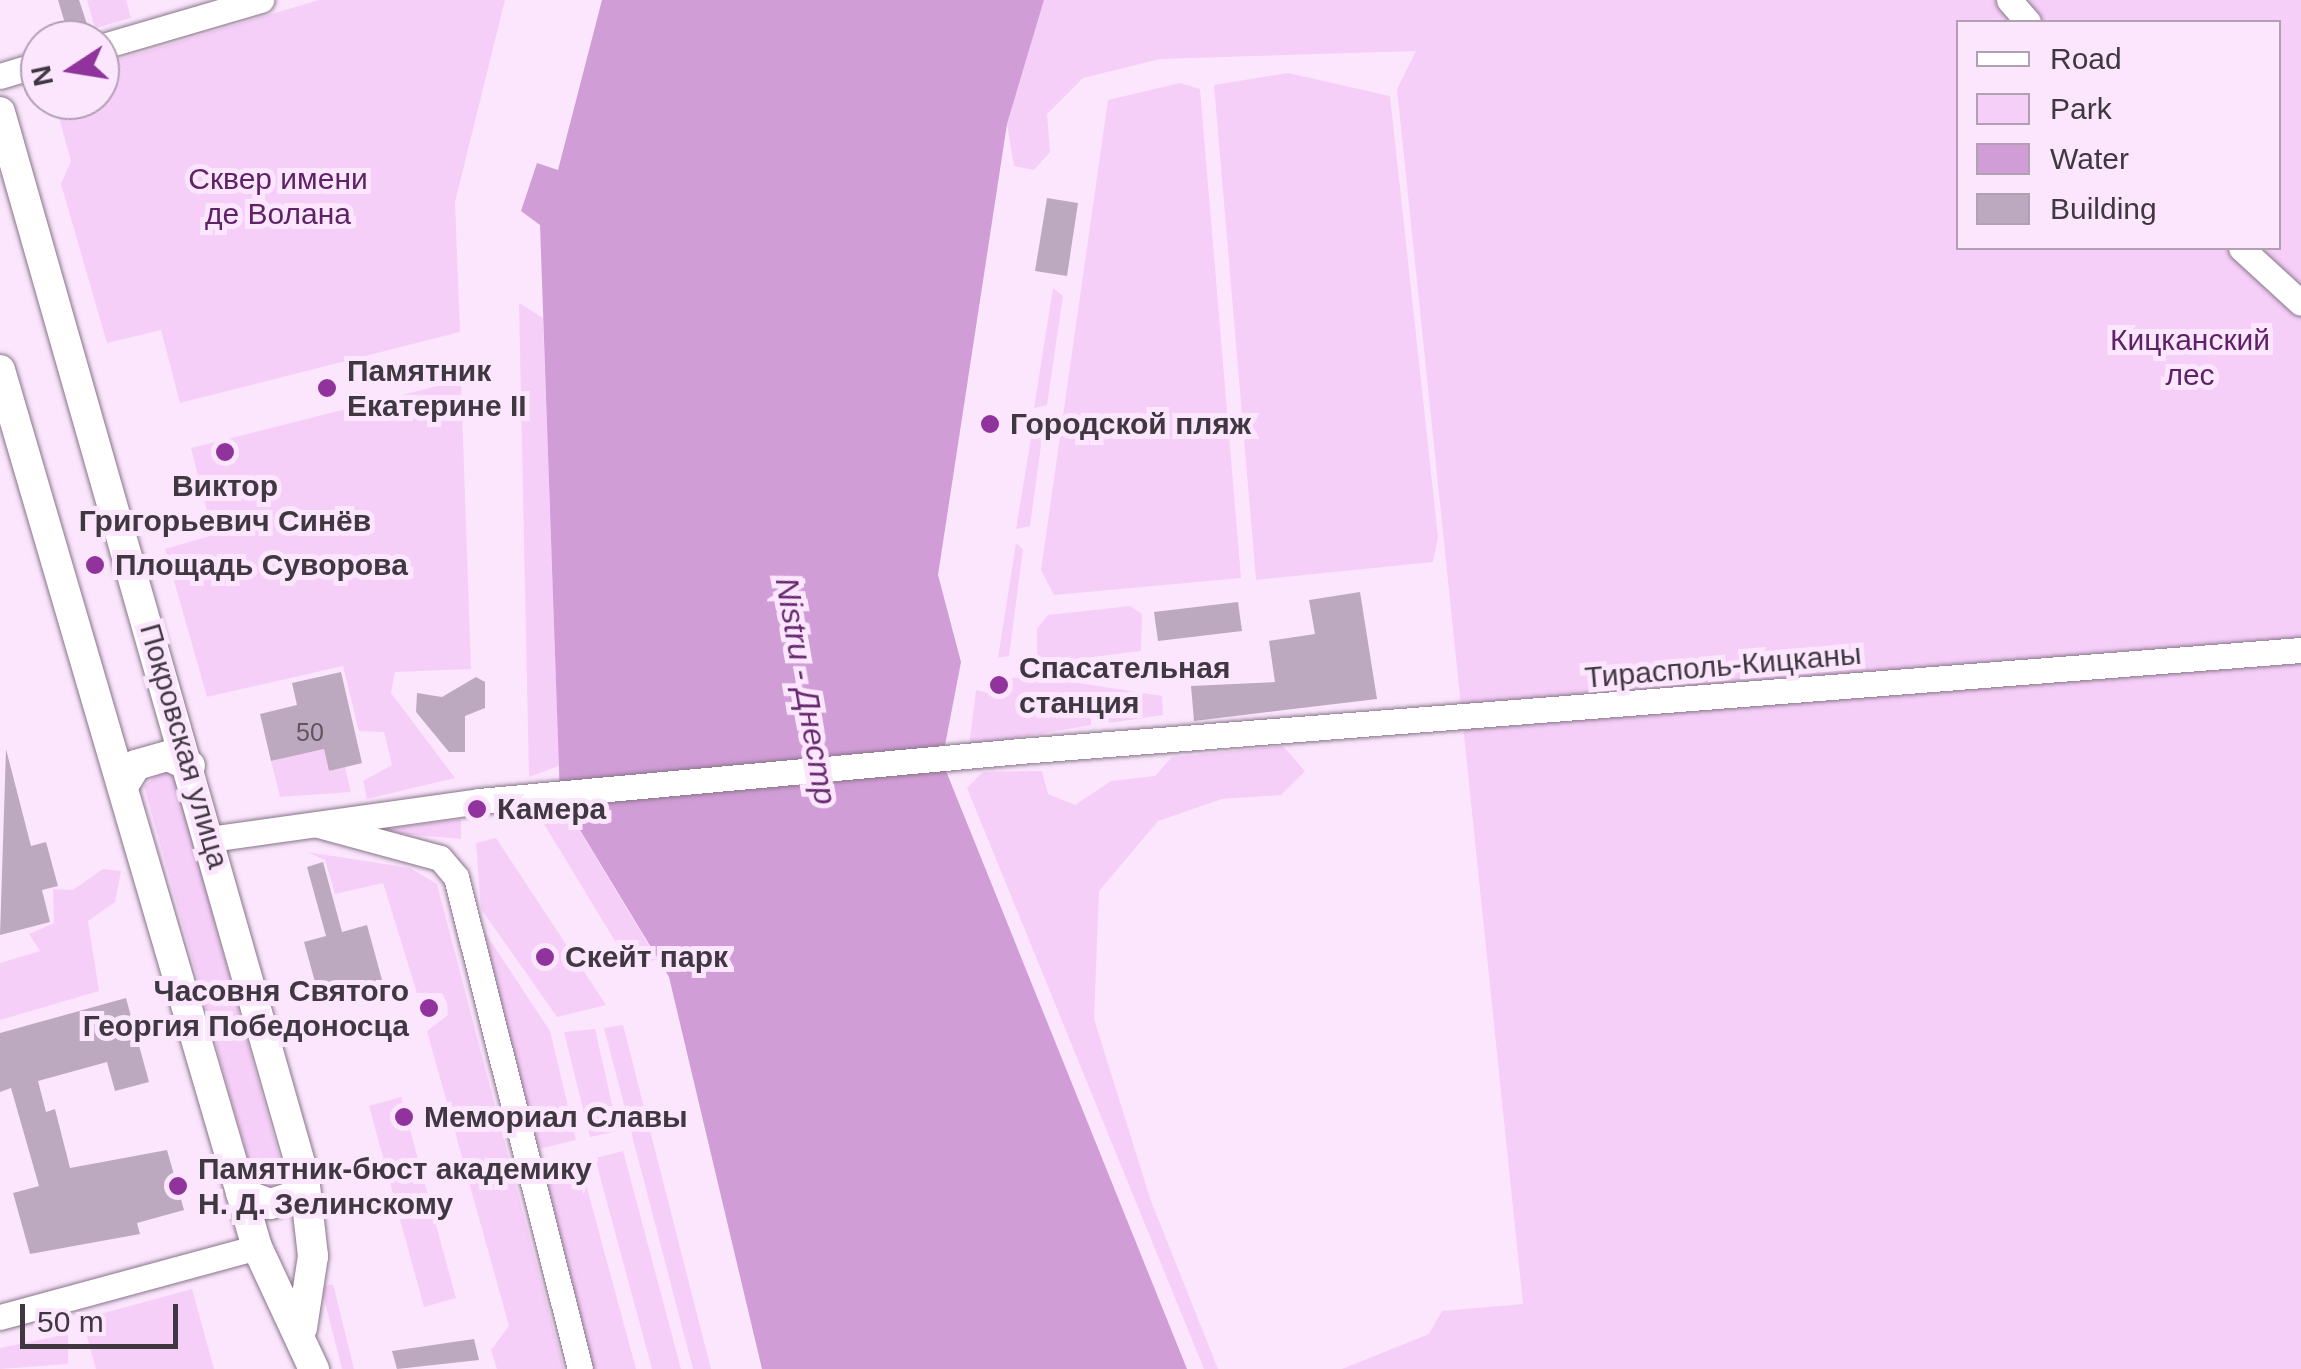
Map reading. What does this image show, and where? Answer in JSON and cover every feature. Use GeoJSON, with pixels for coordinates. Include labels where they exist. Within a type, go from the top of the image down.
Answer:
{"type":"FeatureCollection","features":[{"type":"Feature","properties":{"kind":"main road","name":"Покровская улица"},"geometry":{"type":"LineString","coordinates":[[0,112],[190,766],[304,1176],[313,1256],[302,1328]]}},
{"type":"Feature","properties":{"kind":"main road","name":"Покровская улица"},"geometry":{"type":"LineString","coordinates":[[0,370],[257,1247],[302,1328],[314,1369]]}},
{"type":"Feature","properties":{"kind":"main road"},"geometry":{"type":"LineString","coordinates":[[123,786],[136,765],[168,756],[190,766]]}},
{"type":"Feature","properties":{"kind":"main road"},"geometry":{"type":"LineString","coordinates":[[241,1193],[270,1204],[292,1197],[304,1176]]}},
{"type":"Feature","properties":{"kind":"street"},"geometry":{"type":"LineString","coordinates":[[120,41],[262,0]]}},
{"type":"Feature","properties":{"kind":"street"},"geometry":{"type":"LineString","coordinates":[[2008,0],[2026,20]]}},
{"type":"Feature","properties":{"kind":"street"},"geometry":{"type":"LineString","coordinates":[[2242,250],[2301,303]]}},
{"type":"Feature","properties":{"kind":"street","name":"Тирасполь-Кицканы"},"geometry":{"type":"LineString","coordinates":[[210,840],[479,801],[1020,752],[2301,650]]}},
{"type":"Feature","properties":{"kind":"street"},"geometry":{"type":"LineString","coordinates":[[316,824],[440,858],[456,878],[580,1369]]}},
{"type":"Feature","properties":{"kind":"street"},"geometry":{"type":"LineString","coordinates":[[0,1317],[257,1247]]}},
{"type":"Feature","properties":{"kind":"green space"},"geometry":{"type":"Polygon","coordinates":[[[87,0],[126,0],[131,18],[93,20],[87,0]]]}},
{"type":"Feature","properties":{"kind":"green space","name":"Сквер имени де Волана"},"geometry":{"type":"Polygon","coordinates":[[[319,0],[505,0],[455,202],[460,332],[180,403],[161,330],[107,343],[61,184],[71,161],[60,120],[120,120],[120,59],[319,0]]]}},
{"type":"Feature","properties":{"kind":"green space","name":"Кицканский лес"},"geometry":{"type":"Polygon","coordinates":[[[1044,0],[2301,0],[2301,1369],[1342,1369],[1429,1334],[1442,1311],[1523,1304],[1397,89],[1416,51],[1160,59],[1083,78],[1047,114],[1050,152],[1034,170],[1014,166],[1007,124],[1044,0]]]}},
{"type":"Feature","properties":{"kind":"green space"},"geometry":{"type":"Polygon","coordinates":[[[1288,73],[1390,96],[1438,537],[1433,562],[1256,580],[1214,85],[1288,73]]]}},
{"type":"Feature","properties":{"kind":"green space"},"geometry":{"type":"Polygon","coordinates":[[[1180,83],[1200,89],[1241,578],[1054,595],[1041,570],[1108,100],[1180,83]]]}},
{"type":"Feature","properties":{"kind":"green space"},"geometry":{"type":"Polygon","coordinates":[[[1053,288],[1063,296],[1047,405],[1034,408],[1053,288]]]}},
{"type":"Feature","properties":{"kind":"green space"},"geometry":{"type":"Polygon","coordinates":[[[519,303],[543,318],[559,766],[529,777],[519,303]]]}},
{"type":"Feature","properties":{"kind":"green space"},"geometry":{"type":"Polygon","coordinates":[[[461,380],[471,669],[395,672],[391,693],[455,778],[367,799],[363,781],[392,765],[384,732],[359,731],[343,666],[207,697],[165,549],[213,535],[191,448],[461,380]]]}},
{"type":"Feature","properties":{"kind":"green space"},"geometry":{"type":"Polygon","coordinates":[[[1034,420],[1044,423],[1030,526],[1016,529],[1034,420]]]}},
{"type":"Feature","properties":{"kind":"green space"},"geometry":{"type":"Polygon","coordinates":[[[1016,543],[1023,549],[1009,656],[998,658],[1016,543]]]}},
{"type":"Feature","properties":{"kind":"green space"},"geometry":{"type":"Polygon","coordinates":[[[1130,606],[1142,614],[1141,651],[1037,664],[1037,629],[1048,615],[1130,606]]]}},
{"type":"Feature","properties":{"kind":"green space"},"geometry":{"type":"Polygon","coordinates":[[[1028,675],[1162,696],[1163,715],[1109,723],[1107,714],[1091,716],[1091,725],[969,746],[976,690],[996,695],[1008,679],[1028,675]]]}},
{"type":"Feature","properties":{"kind":"green space"},"geometry":{"type":"Polygon","coordinates":[[[1283,746],[1305,771],[1281,795],[1222,799],[1158,821],[1099,891],[1094,1019],[1151,1201],[1218,1369],[1204,1369],[967,788],[983,772],[1042,771],[1048,794],[1075,805],[1111,781],[1155,776],[1172,757],[1283,746]]]}},
{"type":"Feature","properties":{"kind":"green space"},"geometry":{"type":"Polygon","coordinates":[[[324,749],[329,771],[345,767],[351,792],[280,797],[271,761],[324,749]]]}},
{"type":"Feature","properties":{"kind":"green space"},"geometry":{"type":"Polygon","coordinates":[[[165,769],[175,778],[283,1171],[275,1188],[255,1184],[144,786],[165,769]]]}},
{"type":"Feature","properties":{"kind":"green space"},"geometry":{"type":"Polygon","coordinates":[[[571,816],[657,959],[632,969],[541,819],[571,816]]]}},
{"type":"Feature","properties":{"kind":"green space"},"geometry":{"type":"Polygon","coordinates":[[[461,819],[461,839],[368,831],[461,819]]]}},
{"type":"Feature","properties":{"kind":"green space","name":"Скейт парк"},"geometry":{"type":"Polygon","coordinates":[[[496,838],[606,1005],[557,1017],[481,909],[476,843],[496,838]]]}},
{"type":"Feature","properties":{"kind":"green space"},"geometry":{"type":"Polygon","coordinates":[[[307,852],[410,868],[437,884],[564,1369],[497,1369],[491,1350],[509,1326],[427,1031],[448,1015],[447,1003],[442,993],[417,993],[383,883],[335,894],[325,860],[307,852]]]}},
{"type":"Feature","properties":{"kind":"green space"},"geometry":{"type":"Polygon","coordinates":[[[103,869],[121,871],[115,902],[88,921],[99,991],[0,1020],[0,963],[40,951],[29,934],[54,923],[53,889],[73,890],[103,869]]]}},
{"type":"Feature","properties":{"kind":"green space"},"geometry":{"type":"Polygon","coordinates":[[[484,931],[550,1031],[576,1140],[535,1150],[484,931]]]}},
{"type":"Feature","properties":{"kind":"green space"},"geometry":{"type":"Polygon","coordinates":[[[623,1025],[711,1369],[693,1369],[604,1028],[623,1025]]]}},
{"type":"Feature","properties":{"kind":"green space"},"geometry":{"type":"Polygon","coordinates":[[[595,1029],[618,1131],[590,1137],[564,1032],[595,1029]]]}},
{"type":"Feature","properties":{"kind":"green space"},"geometry":{"type":"Polygon","coordinates":[[[401,1097],[456,1298],[424,1307],[369,1106],[401,1097]]]}},
{"type":"Feature","properties":{"kind":"green space"},"geometry":{"type":"Polygon","coordinates":[[[623,1151],[681,1369],[652,1369],[595,1158],[623,1151]]]}},
{"type":"Feature","properties":{"kind":"green space"},"geometry":{"type":"Polygon","coordinates":[[[580,1162],[636,1369],[588,1369],[535,1170],[580,1162]]]}},
{"type":"Feature","properties":{"kind":"green space"},"geometry":{"type":"Polygon","coordinates":[[[333,1284],[354,1369],[342,1369],[321,1287],[333,1284]]]}},
{"type":"Feature","properties":{"kind":"green space"},"geometry":{"type":"Polygon","coordinates":[[[192,1289],[214,1369],[96,1369],[82,1319],[192,1289]]]}},
{"type":"Feature","properties":{"kind":"green space"},"geometry":{"type":"Polygon","coordinates":[[[68,1334],[68,1364],[0,1369],[0,1348],[68,1334]]]}},
{"type":"Feature","properties":{"kind":"water","name":"Nistru - Днестр"},"geometry":{"type":"Polygon","coordinates":[[[602,0],[1044,0],[1007,124],[938,575],[961,662],[942,761],[1187,1369],[762,1369],[669,977],[560,797],[540,225],[521,211],[537,163],[558,170],[602,0]]]}},
{"type":"Feature","properties":{"kind":"building"},"geometry":{"type":"Polygon","coordinates":[[[58,0],[79,0],[86,20],[64,20],[58,0]]]}},
{"type":"Feature","properties":{"kind":"building"},"geometry":{"type":"Polygon","coordinates":[[[1047,198],[1078,203],[1067,276],[1035,271],[1047,198]]]}},
{"type":"Feature","properties":{"kind":"building"},"geometry":{"type":"Polygon","coordinates":[[[1360,592],[1377,699],[1194,721],[1191,686],[1275,682],[1269,641],[1315,634],[1309,600],[1360,592]]]}},
{"type":"Feature","properties":{"kind":"building"},"geometry":{"type":"Polygon","coordinates":[[[1238,602],[1242,631],[1158,641],[1154,612],[1238,602]]]}},
{"type":"Feature","properties":{"kind":"building"},"geometry":{"type":"Polygon","coordinates":[[[341,672],[362,763],[329,771],[324,749],[271,761],[260,714],[297,705],[292,683],[341,672]]]}},
{"type":"Feature","properties":{"kind":"building"},"geometry":{"type":"Polygon","coordinates":[[[476,677],[485,682],[485,708],[465,716],[465,752],[449,752],[416,712],[417,693],[442,697],[476,677]]]}},
{"type":"Feature","properties":{"kind":"building"},"geometry":{"type":"Polygon","coordinates":[[[6,749],[31,846],[46,842],[58,886],[42,890],[50,922],[0,935],[6,749]]]}},
{"type":"Feature","properties":{"kind":"building"},"geometry":{"type":"Polygon","coordinates":[[[323,862],[342,932],[367,925],[384,987],[321,1004],[304,942],[326,936],[307,867],[323,862]]]}},
{"type":"Feature","properties":{"kind":"building"},"geometry":{"type":"Polygon","coordinates":[[[126,998],[149,1082],[115,1091],[107,1062],[38,1081],[46,1112],[55,1109],[70,1168],[167,1150],[184,1210],[137,1223],[140,1234],[30,1254],[13,1193],[39,1186],[11,1088],[0,1092],[0,1033],[126,998]]]}},
{"type":"Feature","properties":{"kind":"building"},"geometry":{"type":"Polygon","coordinates":[[[474,1339],[479,1360],[397,1369],[392,1351],[474,1339]]]}},
{"type":"Feature","properties":{"kind":"place","name":"Памятник Екатерине II"},"geometry":{"type":"Point","coordinates":[327,388]}},
{"type":"Feature","properties":{"kind":"place","name":"Городской пляж"},"geometry":{"type":"Point","coordinates":[990,424]}},
{"type":"Feature","properties":{"kind":"place","name":"Виктор Григорьевич Синёв"},"geometry":{"type":"Point","coordinates":[225,452]}},
{"type":"Feature","properties":{"kind":"place","name":"Площадь Суворова"},"geometry":{"type":"Point","coordinates":[95,565]}},
{"type":"Feature","properties":{"kind":"place","name":"Спасательная станция"},"geometry":{"type":"Point","coordinates":[999,685]}},
{"type":"Feature","properties":{"kind":"place","name":"Камера"},"geometry":{"type":"Point","coordinates":[477,809]}},
{"type":"Feature","properties":{"kind":"place","name":"Скейт парк"},"geometry":{"type":"Point","coordinates":[545,957]}},
{"type":"Feature","properties":{"kind":"place","name":"Часовня Святого Георгия Победоносца"},"geometry":{"type":"Point","coordinates":[429,1008]}},
{"type":"Feature","properties":{"kind":"place","name":"Мемориал Славы"},"geometry":{"type":"Point","coordinates":[404,1117]}},
{"type":"Feature","properties":{"kind":"place","name":"Памятник-бюст академику Н. Д. Зелинскому"},"geometry":{"type":"Point","coordinates":[178,1186]}}]}
